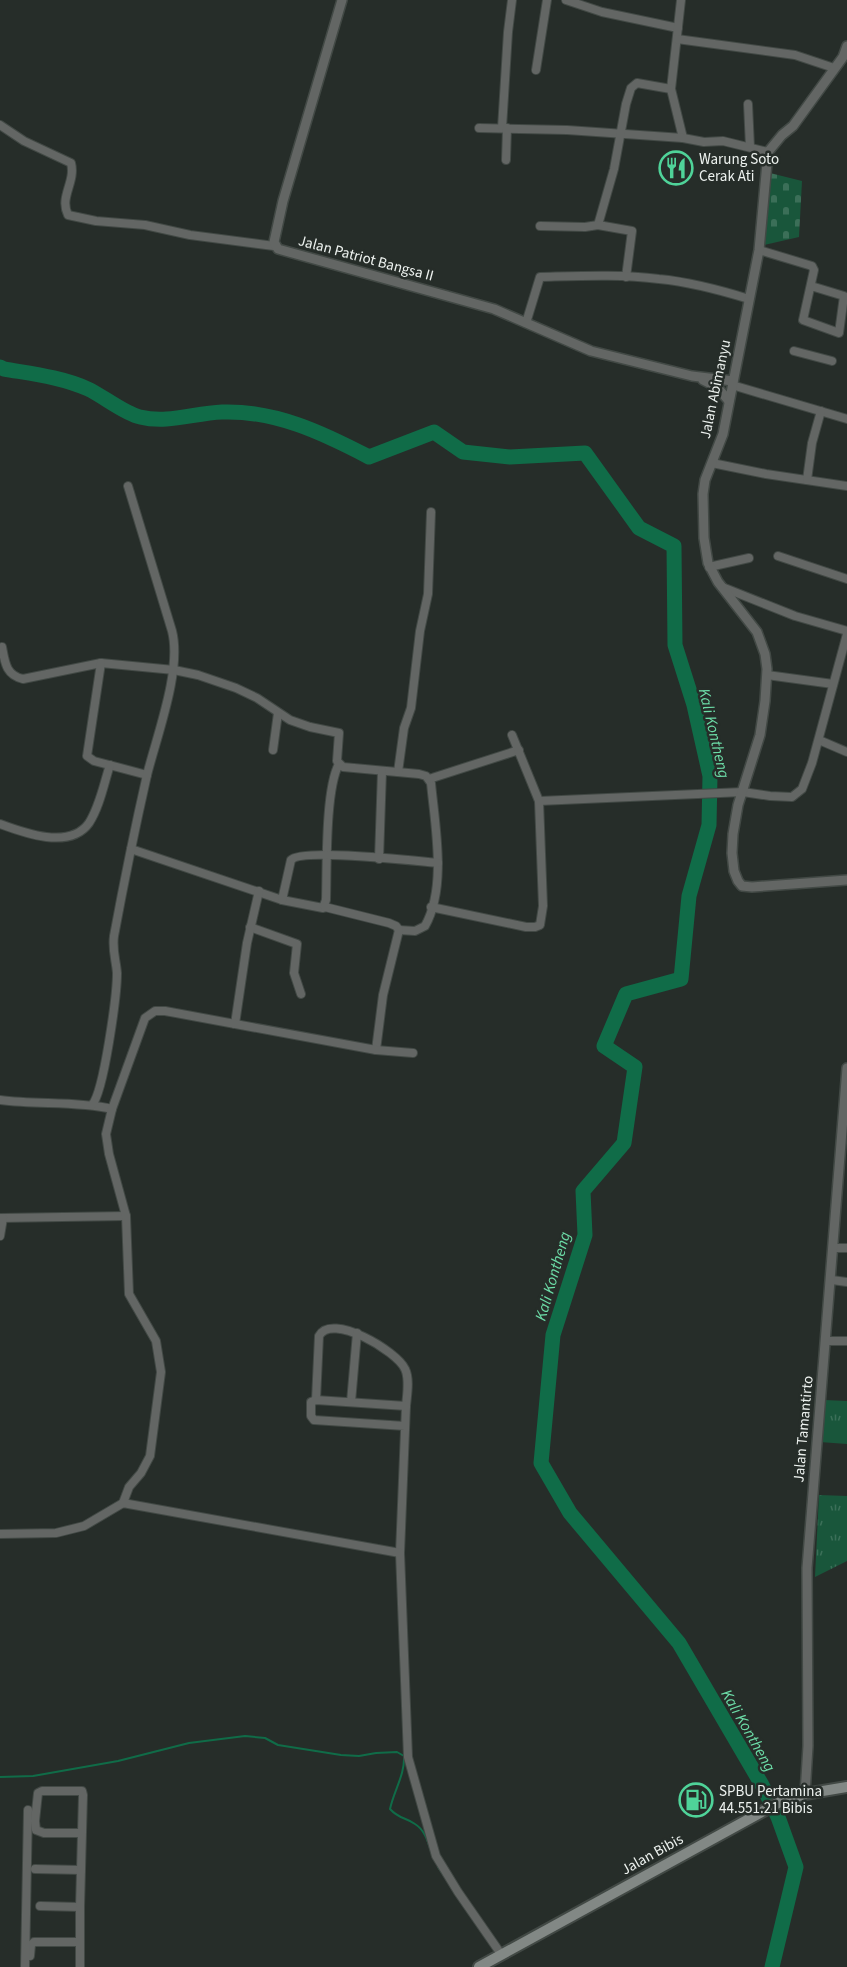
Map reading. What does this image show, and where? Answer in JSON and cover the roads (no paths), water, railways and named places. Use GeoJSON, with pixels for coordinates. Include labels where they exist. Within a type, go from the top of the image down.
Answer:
{"type":"FeatureCollection","features":[{"type":"Feature","properties":{"kind":"main road","name":"Jalan Bibis"},"geometry":{"type":"LineString","coordinates":[[479,1967],[762,1810],[806,1794],[847,1787]]}},
{"type":"Feature","properties":{"kind":"street","name":"Jalan Patriot Bangsa II"},"geometry":{"type":"LineString","coordinates":[[342,0],[284,201],[274,246],[303,257],[494,309],[591,351],[692,376]]}},
{"type":"Feature","properties":{"kind":"street"},"geometry":{"type":"LineString","coordinates":[[506,160],[508,32],[512,0]]}},
{"type":"Feature","properties":{"kind":"street"},"geometry":{"type":"LineString","coordinates":[[536,70],[547,0]]}},
{"type":"Feature","properties":{"kind":"street"},"geometry":{"type":"LineString","coordinates":[[566,0],[602,12],[678,28]]}},
{"type":"Feature","properties":{"kind":"street"},"geometry":{"type":"LineString","coordinates":[[681,0],[671,89],[683,138]]}},
{"type":"Feature","properties":{"kind":"street"},"geometry":{"type":"LineString","coordinates":[[678,39],[795,55],[834,68]]}},
{"type":"Feature","properties":{"kind":"street"},"geometry":{"type":"LineString","coordinates":[[479,128],[620,134],[683,138],[704,142],[723,141],[768,152],[793,126],[843,57],[847,46]]}},
{"type":"Feature","properties":{"kind":"street"},"geometry":{"type":"LineString","coordinates":[[598,225],[609,192],[626,104],[633,85],[637,83],[671,89]]}},
{"type":"Feature","properties":{"kind":"street"},"geometry":{"type":"LineString","coordinates":[[748,104],[750,147]]}},
{"type":"Feature","properties":{"kind":"street"},"geometry":{"type":"LineString","coordinates":[[0,125],[24,141],[71,163],[73,170],[64,203],[68,215],[274,246]]}},
{"type":"Feature","properties":{"kind":"street","name":"Jalan Abimanyu"},"geometry":{"type":"LineString","coordinates":[[768,152],[759,250],[723,434],[705,480],[703,494],[705,546],[709,567],[757,632],[765,654],[767,675],[760,735],[736,813],[732,843],[734,871],[740,884],[746,887],[847,880]]}},
{"type":"Feature","properties":{"kind":"street"},"geometry":{"type":"LineString","coordinates":[[540,226],[598,225],[632,231],[626,277]]}},
{"type":"Feature","properties":{"kind":"street"},"geometry":{"type":"LineString","coordinates":[[759,250],[812,266],[814,270],[803,320],[839,337],[844,296],[811,286]]}},
{"type":"Feature","properties":{"kind":"street"},"geometry":{"type":"LineString","coordinates":[[526,323],[540,277],[590,275],[659,279],[691,284],[749,299]]}},
{"type":"Feature","properties":{"kind":"street"},"geometry":{"type":"LineString","coordinates":[[794,351],[832,361]]}},
{"type":"Feature","properties":{"kind":"street"},"geometry":{"type":"LineString","coordinates":[[692,376],[732,383],[847,419]]}},
{"type":"Feature","properties":{"kind":"street"},"geometry":{"type":"LineString","coordinates":[[692,376],[717,387],[729,401]]}},
{"type":"Feature","properties":{"kind":"street"},"geometry":{"type":"LineString","coordinates":[[807,480],[812,443],[821,411]]}},
{"type":"Feature","properties":{"kind":"street"},"geometry":{"type":"LineString","coordinates":[[712,463],[847,486]]}},
{"type":"Feature","properties":{"kind":"street"},"geometry":{"type":"LineString","coordinates":[[92,1105],[101,1082],[109,1039],[117,973],[112,945],[147,775],[174,670],[175,645],[172,632],[128,486]]}},
{"type":"Feature","properties":{"kind":"street"},"geometry":{"type":"LineString","coordinates":[[398,772],[404,728],[411,708],[420,632],[427,602],[431,512]]}},
{"type":"Feature","properties":{"kind":"street"},"geometry":{"type":"LineString","coordinates":[[778,556],[847,579]]}},
{"type":"Feature","properties":{"kind":"street"},"geometry":{"type":"LineString","coordinates":[[709,567],[750,558]]}},
{"type":"Feature","properties":{"kind":"street"},"geometry":{"type":"LineString","coordinates":[[539,801],[718,792],[743,792],[786,798],[799,792],[805,784],[819,740],[847,632],[795,616],[722,587]]}},
{"type":"Feature","properties":{"kind":"street"},"geometry":{"type":"LineString","coordinates":[[2,647],[8,671],[16,678],[23,679],[101,663],[174,670],[198,675],[247,693],[278,713],[299,723],[339,733],[339,764],[333,777],[325,907]]}},
{"type":"Feature","properties":{"kind":"street"},"geometry":{"type":"LineString","coordinates":[[101,663],[87,753],[91,759],[147,775]]}},
{"type":"Feature","properties":{"kind":"street"},"geometry":{"type":"LineString","coordinates":[[767,675],[833,684]]}},
{"type":"Feature","properties":{"kind":"street"},"geometry":{"type":"LineString","coordinates":[[273,750],[278,713]]}},
{"type":"Feature","properties":{"kind":"street"},"geometry":{"type":"LineString","coordinates":[[431,907],[526,927],[540,925],[543,906],[539,801],[512,735]]}},
{"type":"Feature","properties":{"kind":"street"},"geometry":{"type":"LineString","coordinates":[[819,740],[847,753]]}},
{"type":"Feature","properties":{"kind":"street"},"geometry":{"type":"LineString","coordinates":[[429,779],[519,750]]}},
{"type":"Feature","properties":{"kind":"street"},"geometry":{"type":"LineString","coordinates":[[131,849],[282,900],[317,908],[325,907],[392,924],[399,930],[415,932],[422,929],[427,923],[437,885],[438,863],[429,779],[423,774],[348,768],[339,764]]}},
{"type":"Feature","properties":{"kind":"street"},"geometry":{"type":"LineString","coordinates":[[0,824],[45,837],[60,837],[76,833],[88,824],[92,816],[110,765]]}},
{"type":"Feature","properties":{"kind":"street"},"geometry":{"type":"LineString","coordinates":[[379,859],[382,771]]}},
{"type":"Feature","properties":{"kind":"street"},"geometry":{"type":"LineString","coordinates":[[282,900],[293,857],[327,854],[438,863]]}},
{"type":"Feature","properties":{"kind":"street"},"geometry":{"type":"LineString","coordinates":[[235,1024],[250,927],[260,891]]}},
{"type":"Feature","properties":{"kind":"street"},"geometry":{"type":"LineString","coordinates":[[250,927],[297,944],[294,973],[301,994]]}},
{"type":"Feature","properties":{"kind":"street"},"geometry":{"type":"LineString","coordinates":[[376,1050],[383,995],[399,930]]}},
{"type":"Feature","properties":{"kind":"street"},"geometry":{"type":"LineString","coordinates":[[0,1534],[56,1533],[84,1526],[123,1503],[129,1487],[141,1473],[150,1456],[161,1379],[161,1363],[156,1341],[129,1294],[126,1216],[107,1143],[106,1130],[140,1029],[148,1014],[165,1011],[376,1050],[413,1053]]}},
{"type":"Feature","properties":{"kind":"street","name":"Jalan Tamantirto"},"geometry":{"type":"LineString","coordinates":[[806,1794],[807,1568],[825,1341],[834,1248],[843,1190],[847,1068]]}},
{"type":"Feature","properties":{"kind":"street"},"geometry":{"type":"LineString","coordinates":[[0,1100],[92,1105],[112,1109]]}},
{"type":"Feature","properties":{"kind":"street"},"geometry":{"type":"LineString","coordinates":[[0,1236],[2,1218],[126,1216]]}},
{"type":"Feature","properties":{"kind":"street"},"geometry":{"type":"LineString","coordinates":[[834,1248],[847,1248]]}},
{"type":"Feature","properties":{"kind":"street"},"geometry":{"type":"LineString","coordinates":[[832,1280],[847,1282]]}},
{"type":"Feature","properties":{"kind":"street"},"geometry":{"type":"LineString","coordinates":[[316,1400],[318,1341],[320,1333],[330,1328],[357,1333],[403,1365],[407,1378],[400,1553],[408,1757],[436,1856],[501,1954]]}},
{"type":"Feature","properties":{"kind":"street"},"geometry":{"type":"LineString","coordinates":[[351,1402],[357,1333]]}},
{"type":"Feature","properties":{"kind":"street"},"geometry":{"type":"LineString","coordinates":[[825,1341],[847,1341]]}},
{"type":"Feature","properties":{"kind":"street"},"geometry":{"type":"LineString","coordinates":[[405,1426],[314,1420],[311,1418],[311,1404],[316,1400],[406,1406]]}},
{"type":"Feature","properties":{"kind":"street"},"geometry":{"type":"LineString","coordinates":[[123,1503],[400,1553]]}},
{"type":"Feature","properties":{"kind":"street"},"geometry":{"type":"LineString","coordinates":[[80,1967],[83,1795],[82,1791],[42,1791],[38,1793],[36,1830],[44,1833],[82,1833]]}},
{"type":"Feature","properties":{"kind":"street"},"geometry":{"type":"LineString","coordinates":[[25,1967],[28,1810]]}},
{"type":"Feature","properties":{"kind":"street"},"geometry":{"type":"LineString","coordinates":[[35,1869],[81,1870]]}},
{"type":"Feature","properties":{"kind":"street"},"geometry":{"type":"LineString","coordinates":[[40,1906],[80,1907]]}},
{"type":"Feature","properties":{"kind":"street"},"geometry":{"type":"LineString","coordinates":[[30,1967],[31,1945],[34,1942],[80,1942]]}},
{"type":"Feature","properties":{"kind":"waterway","name":"Kali Kontheng"},"geometry":{"type":"LineString","coordinates":[[0,367],[78,385],[128,412],[150,419],[171,419],[222,412],[242,412],[280,419],[316,432],[369,457],[434,432],[463,452],[510,457],[585,453],[639,528],[674,546],[675,645],[694,705],[710,776],[709,825],[689,896],[681,979],[626,994],[604,1046],[635,1067],[624,1143],[583,1191],[585,1235],[553,1335],[541,1463],[570,1513],[679,1643],[762,1785],[778,1817],[796,1867],[772,1967]]}},
{"type":"Feature","properties":{"kind":"waterway"},"geometry":{"type":"LineString","coordinates":[[0,1777],[33,1776],[118,1761],[189,1743],[245,1736],[265,1738],[278,1745],[341,1755],[359,1756],[397,1752],[404,1756],[404,1763],[390,1809],[422,1830],[432,1854]]}},
{"type":"Feature","properties":{"kind":"waterway"},"geometry":{"type":"LineString","coordinates":[[438,1867],[445,1877]]}},
{"type":"Feature","properties":{"kind":"place","name":"Warung Soto Cerak Ati"},"geometry":{"type":"Point","coordinates":[676,168]}},
{"type":"Feature","properties":{"kind":"place","name":"SPBU Pertamina 44.551.21 Bibis"},"geometry":{"type":"Point","coordinates":[696,1800]}}]}
